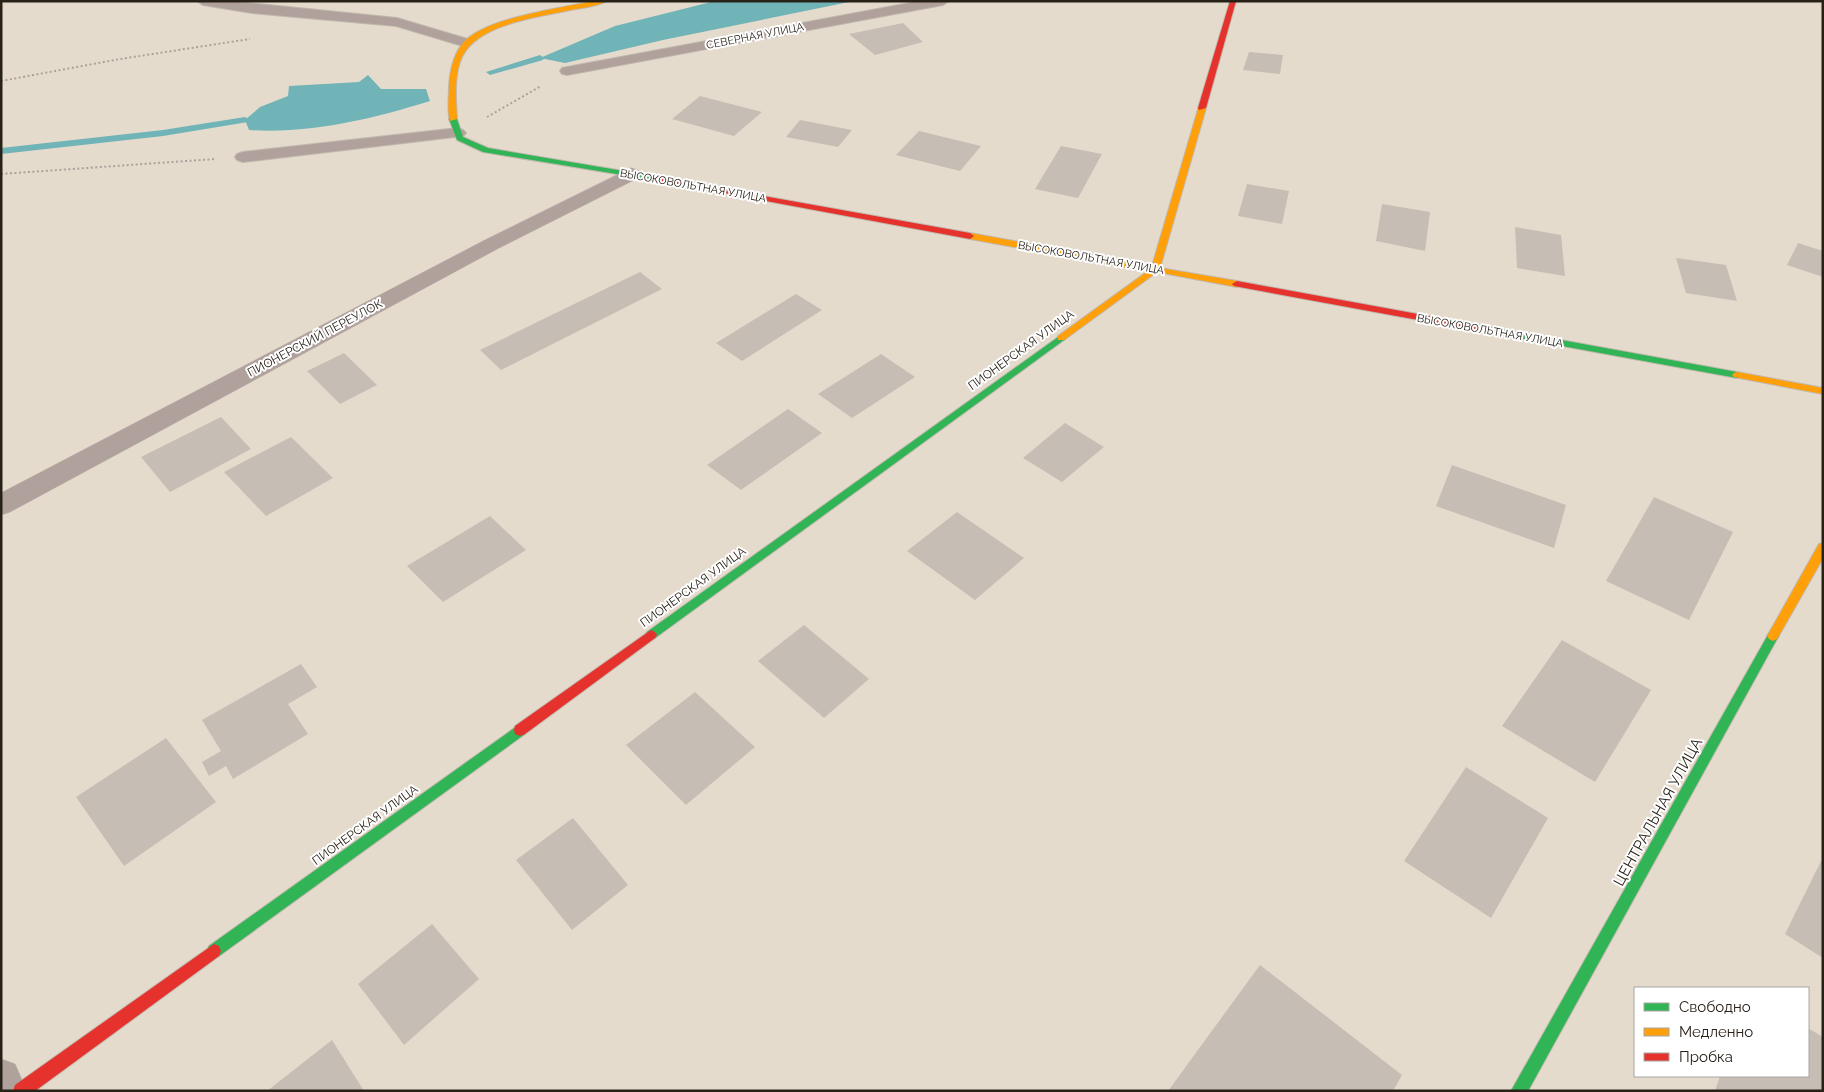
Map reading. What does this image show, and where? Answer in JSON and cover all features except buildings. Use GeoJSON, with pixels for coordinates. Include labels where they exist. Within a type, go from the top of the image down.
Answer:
{"type":"FeatureCollection","features":[{"type":"Feature","properties":{"kind":"street"},"geometry":{"type":"LineString","coordinates":[[458,133],[452,122],[454,69],[466,43],[497,25],[604,1]]}},
{"type":"Feature","properties":{"kind":"street"},"geometry":{"type":"LineString","coordinates":[[1155,270],[1233,1]]}},
{"type":"Feature","properties":{"kind":"street","name":"ВЫСОКОВОЛЬТНАЯ УЛИЦА"},"geometry":{"type":"LineString","coordinates":[[458,133],[460,138],[486,150],[631,174],[1823,391]]}},
{"type":"Feature","properties":{"kind":"street","name":"ПИОНЕРСКИЙ ПЕРЕУЛОК"},"geometry":{"type":"LineString","coordinates":[[1,505],[492,244],[631,174]]}},
{"type":"Feature","properties":{"kind":"street","name":"ПИОНЕРСКАЯ УЛИЦА"},"geometry":{"type":"LineString","coordinates":[[21,1091],[1155,270]]}},
{"type":"Feature","properties":{"kind":"street","name":"ЦЕНТРАЛЬНАЯ УЛИЦА"},"geometry":{"type":"LineString","coordinates":[[1520,1091],[1823,547]]}},
{"type":"Feature","properties":{"kind":"street"},"geometry":{"type":"LineString","coordinates":[[1,1078],[8,1091]]}},
{"type":"Feature","properties":{"kind":"lane"},"geometry":{"type":"LineString","coordinates":[[203,1],[252,9],[342,19],[397,22],[466,43]]}},
{"type":"Feature","properties":{"kind":"lane"},"geometry":{"type":"LineString","coordinates":[[342,1],[342,19]]}},
{"type":"Feature","properties":{"kind":"lane","name":"СЕВЕРНАЯ УЛИЦА"},"geometry":{"type":"LineString","coordinates":[[567,72],[942,1]]}},
{"type":"Feature","properties":{"kind":"lane"},"geometry":{"type":"LineString","coordinates":[[244,157],[458,133]]}},
{"type":"Feature","properties":{"kind":"path"},"geometry":{"type":"LineString","coordinates":[[1,81],[120,59],[256,39]]}},
{"type":"Feature","properties":{"kind":"path"},"geometry":{"type":"LineString","coordinates":[[480,121],[567,72]]}},
{"type":"Feature","properties":{"kind":"path"},"geometry":{"type":"LineString","coordinates":[[1,174],[244,157]]}},
{"type":"Feature","properties":{"kind":"water"},"geometry":{"type":"Polygon","coordinates":[[[715,1],[854,1],[663,40],[565,63],[540,58],[615,26],[715,1]]]}},
{"type":"Feature","properties":{"kind":"water"},"geometry":{"type":"Polygon","coordinates":[[[368,75],[381,89],[426,89],[430,101],[386,114],[341,124],[295,130],[249,130],[245,120],[260,107],[288,96],[289,86],[359,82],[368,75]]]}},
{"type":"Feature","properties":{"kind":"waterway"},"geometry":{"type":"LineString","coordinates":[[490,72],[540,58]]}},
{"type":"Feature","properties":{"kind":"waterway"},"geometry":{"type":"LineString","coordinates":[[1,151],[163,133],[245,120]]}},
{"type":"Feature","properties":{"kind":"traffic: fast"},"geometry":{"type":"LineString","coordinates":[[453,119],[460,138],[486,150],[665,180]]}},
{"type":"Feature","properties":{"kind":"traffic: fast"},"geometry":{"type":"LineString","coordinates":[[1489,330],[1737,375]]}},
{"type":"Feature","properties":{"kind":"traffic: fast"},"geometry":{"type":"LineString","coordinates":[[651,635],[1061,338]]}},
{"type":"Feature","properties":{"kind":"traffic: fast"},"geometry":{"type":"LineString","coordinates":[[1519,1091],[1773,636]]}},
{"type":"Feature","properties":{"kind":"traffic: fast"},"geometry":{"type":"LineString","coordinates":[[214,951],[520,730]]}},
{"type":"Feature","properties":{"kind":"traffic: slow"},"geometry":{"type":"LineString","coordinates":[[453,119],[454,70],[461,52],[466,44],[475,36],[490,29],[530,17],[604,1]]}},
{"type":"Feature","properties":{"kind":"traffic: slow"},"geometry":{"type":"LineString","coordinates":[[1061,338],[1155,270],[1202,108]]}},
{"type":"Feature","properties":{"kind":"traffic: slow"},"geometry":{"type":"LineString","coordinates":[[970,236],[1237,284]]}},
{"type":"Feature","properties":{"kind":"traffic: slow"},"geometry":{"type":"LineString","coordinates":[[1737,375],[1823,391]]}},
{"type":"Feature","properties":{"kind":"traffic: slow"},"geometry":{"type":"LineString","coordinates":[[1773,636],[1823,547]]}},
{"type":"Feature","properties":{"kind":"traffic: jam"},"geometry":{"type":"LineString","coordinates":[[1202,108],[1233,1]]}},
{"type":"Feature","properties":{"kind":"traffic: jam"},"geometry":{"type":"LineString","coordinates":[[665,180],[970,236]]}},
{"type":"Feature","properties":{"kind":"traffic: jam"},"geometry":{"type":"LineString","coordinates":[[1237,284],[1489,330]]}},
{"type":"Feature","properties":{"kind":"traffic: jam"},"geometry":{"type":"LineString","coordinates":[[520,730],[651,635]]}},
{"type":"Feature","properties":{"kind":"traffic: jam"},"geometry":{"type":"LineString","coordinates":[[21,1091],[214,951]]}}]}
